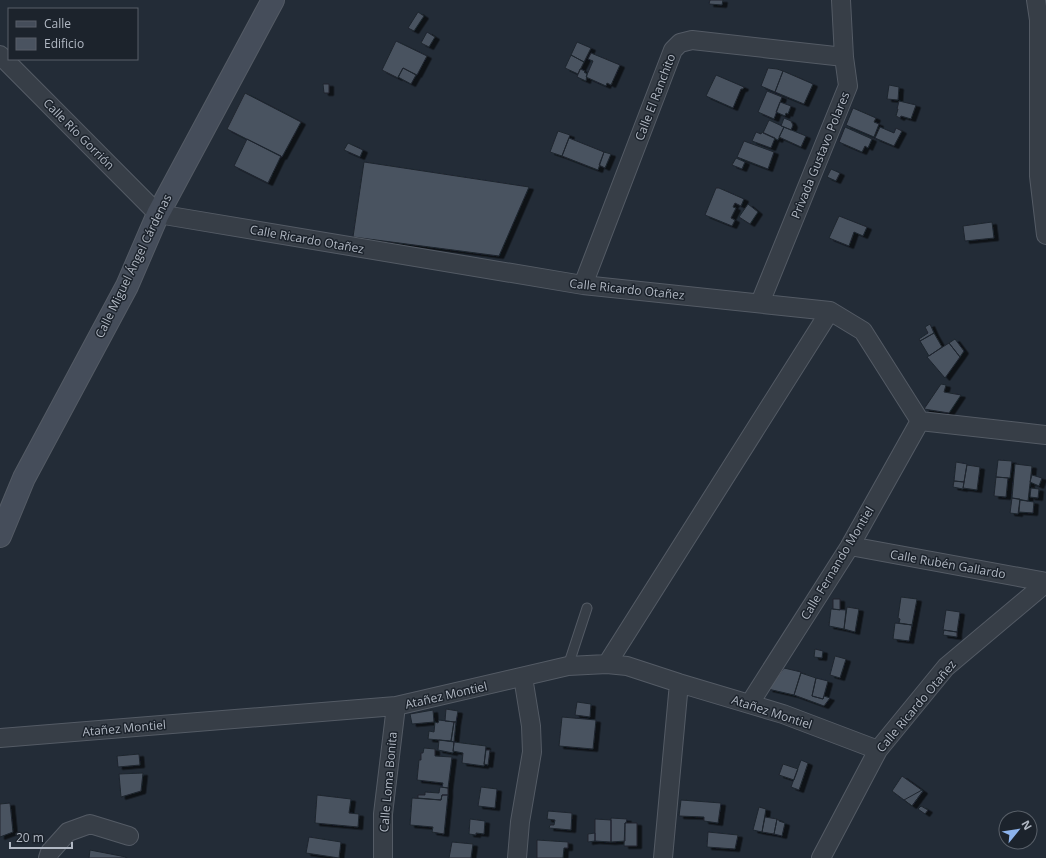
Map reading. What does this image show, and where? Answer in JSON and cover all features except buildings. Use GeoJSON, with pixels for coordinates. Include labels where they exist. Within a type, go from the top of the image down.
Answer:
{"type":"FeatureCollection","features":[{"type":"Feature","properties":{"kind":"street","name":"Calle Miguel Ángel Cárdenas"},"geometry":{"type":"LineString","coordinates":[[0,536],[24,478],[127,286],[158,214],[273,0]]}},
{"type":"Feature","properties":{"kind":"street","name":"Privada Gustavo Polares"},"geometry":{"type":"LineString","coordinates":[[760,303],[848,86],[844,57],[840,0]]}},
{"type":"Feature","properties":{"kind":"street"},"geometry":{"type":"LineString","coordinates":[[1036,0],[1039,20],[1039,176],[1046,234]]}},
{"type":"Feature","properties":{"kind":"street","name":"Calle El Ranchito"},"geometry":{"type":"LineString","coordinates":[[583,285],[673,50],[680,43],[692,40],[844,57]]}},
{"type":"Feature","properties":{"kind":"street","name":"Calle Río Gorrión"},"geometry":{"type":"LineString","coordinates":[[0,55],[158,214]]}},
{"type":"Feature","properties":{"kind":"street","name":"Calle Ricardo Otañez"},"geometry":{"type":"LineString","coordinates":[[158,214],[583,285],[830,311],[863,331],[920,421]]}},
{"type":"Feature","properties":{"kind":"street"},"geometry":{"type":"LineString","coordinates":[[607,664],[830,311]]}},
{"type":"Feature","properties":{"kind":"street"},"geometry":{"type":"LineString","coordinates":[[920,421],[1046,435]]}},
{"type":"Feature","properties":{"kind":"street","name":"Calle Fernando Montiel"},"geometry":{"type":"LineString","coordinates":[[750,703],[850,546],[920,421]]}},
{"type":"Feature","properties":{"kind":"street","name":"Calle Rubén Gallardo"},"geometry":{"type":"LineString","coordinates":[[850,546],[1046,582]]}},
{"type":"Feature","properties":{"kind":"street","name":"Calle Ricardo Otañez"},"geometry":{"type":"LineString","coordinates":[[821,858],[878,750],[946,667],[1046,582]]}},
{"type":"Feature","properties":{"kind":"street","name":"Atañez Montiel"},"geometry":{"type":"LineString","coordinates":[[0,738],[396,706],[568,666],[607,664],[627,666],[679,683],[750,703],[878,750]]}},
{"type":"Feature","properties":{"kind":"street"},"geometry":{"type":"LineString","coordinates":[[517,858],[520,822],[532,752],[531,726],[523,677]]}},
{"type":"Feature","properties":{"kind":"street"},"geometry":{"type":"LineString","coordinates":[[663,858],[679,683]]}},
{"type":"Feature","properties":{"kind":"street","name":"Calle Loma Bonita"},"geometry":{"type":"LineString","coordinates":[[383,858],[383,814],[396,706]]}},
{"type":"Feature","properties":{"kind":"street"},"geometry":{"type":"LineString","coordinates":[[48,858],[50,852],[68,832],[90,824],[129,836]]}},
{"type":"Feature","properties":{"kind":"lane"},"geometry":{"type":"LineString","coordinates":[[568,666],[587,608]]}}]}
